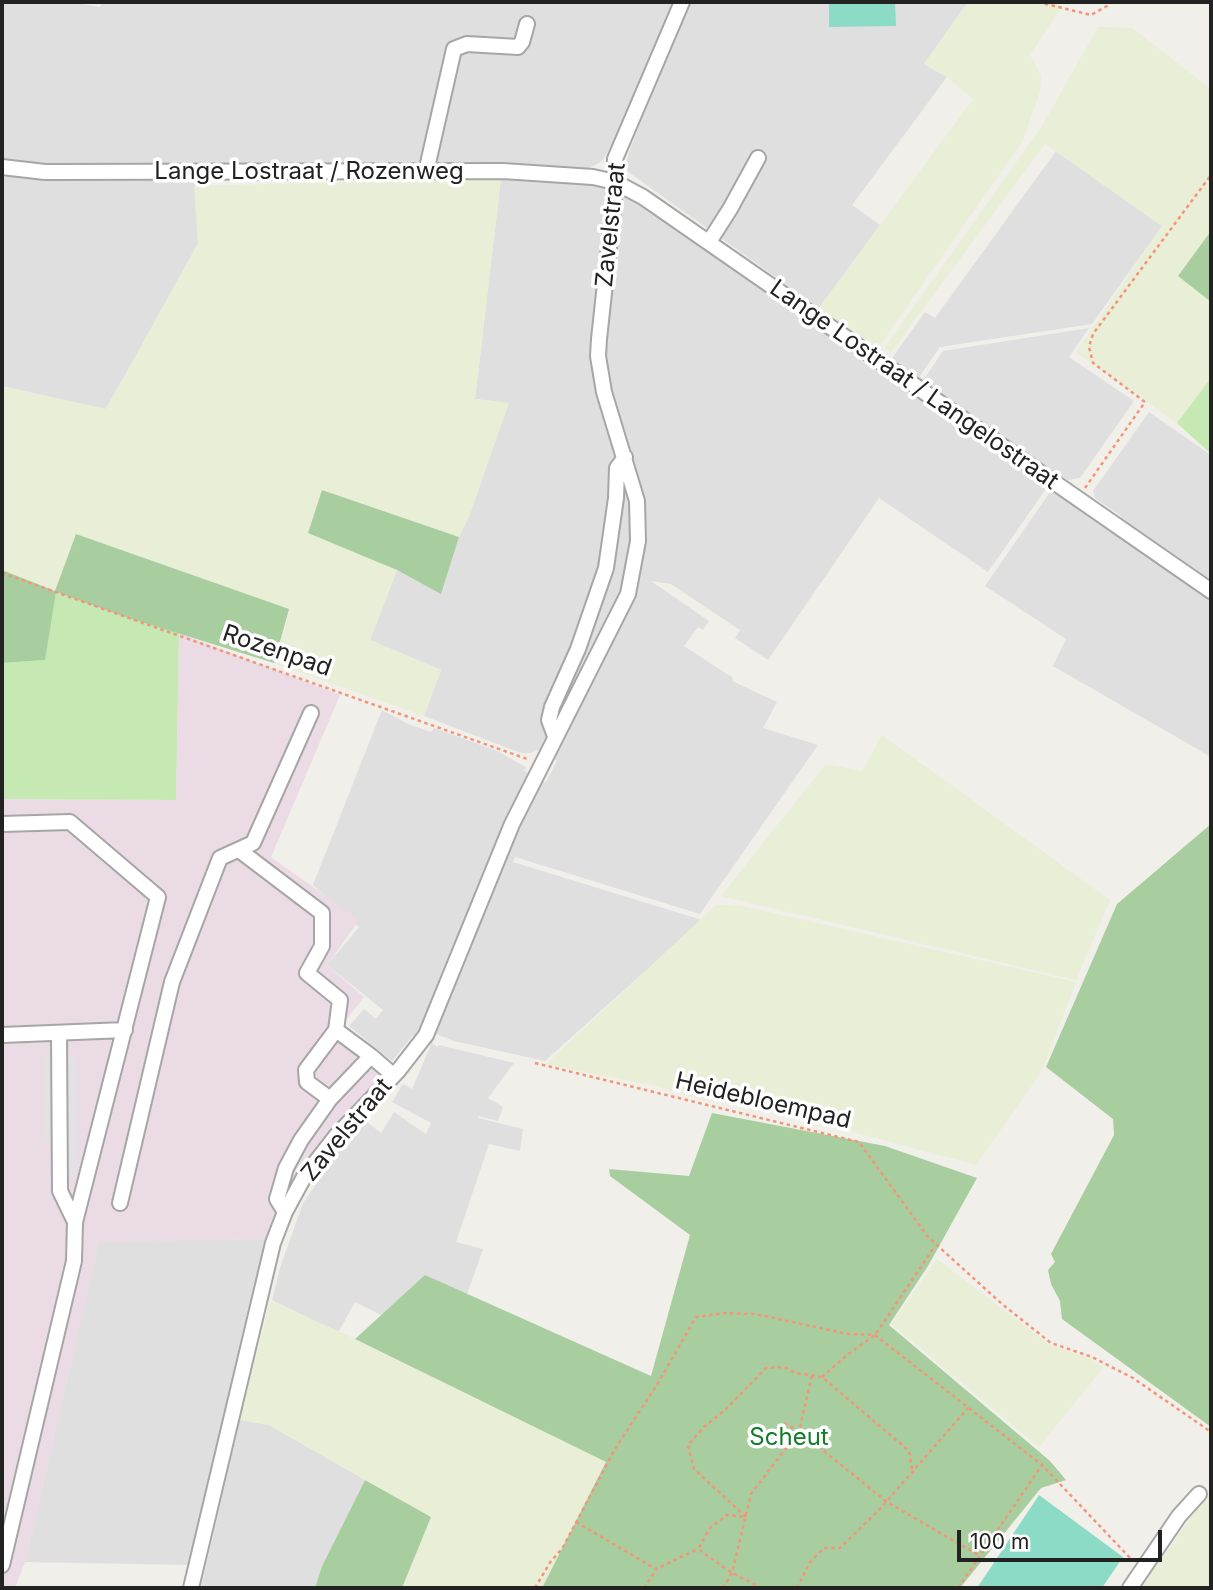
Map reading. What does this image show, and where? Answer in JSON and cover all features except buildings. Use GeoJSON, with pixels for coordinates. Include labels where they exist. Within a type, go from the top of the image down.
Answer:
{"type":"FeatureCollection","features":[{"type":"Feature","properties":{"kind":"street","name":"Zavelstraat"},"geometry":{"type":"LineString","coordinates":[[191,1588],[273,1243],[285,1212],[304,1177],[336,1136],[393,1076],[426,1035],[512,824],[628,594],[638,541],[637,501],[604,392],[598,356],[615,159],[682,2]]}},
{"type":"Feature","properties":{"kind":"street"},"geometry":{"type":"LineString","coordinates":[[426,172],[454,49],[467,44],[518,47],[527,24]]}},
{"type":"Feature","properties":{"kind":"street"},"geometry":{"type":"LineString","coordinates":[[709,243],[758,158]]}},
{"type":"Feature","properties":{"kind":"street","name":"Lange Lostraat / Rozenweg"},"geometry":{"type":"LineString","coordinates":[[2,167],[45,172],[503,171],[593,177],[615,182]]}},
{"type":"Feature","properties":{"kind":"street","name":"Lange Lostraat / Langelostraat"},"geometry":{"type":"LineString","coordinates":[[615,182],[643,197],[1211,592]]}},
{"type":"Feature","properties":{"kind":"street","name":"Zavelstraat"},"geometry":{"type":"LineString","coordinates":[[555,736],[549,720],[551,707],[578,649],[606,568],[616,498],[617,468],[625,457]]}},
{"type":"Feature","properties":{"kind":"street"},"geometry":{"type":"LineString","coordinates":[[120,1203],[172,982],[220,858],[253,843],[311,713]]}},
{"type":"Feature","properties":{"kind":"street"},"geometry":{"type":"LineString","coordinates":[[2,824],[70,822],[158,897],[75,1222],[75,1261],[2,1565]]}},
{"type":"Feature","properties":{"kind":"street"},"geometry":{"type":"LineString","coordinates":[[239,849],[322,914],[322,946],[307,973],[340,1000],[335,1030],[306,1070],[307,1082],[330,1099]]}},
{"type":"Feature","properties":{"kind":"street"},"geometry":{"type":"LineString","coordinates":[[2,1035],[125,1030]]}},
{"type":"Feature","properties":{"kind":"street"},"geometry":{"type":"LineString","coordinates":[[335,1030],[393,1076]]}},
{"type":"Feature","properties":{"kind":"street"},"geometry":{"type":"LineString","coordinates":[[59,1034],[60,1191],[75,1222]]}},
{"type":"Feature","properties":{"kind":"street"},"geometry":{"type":"LineString","coordinates":[[285,1212],[276,1199],[286,1168],[330,1099],[371,1056]]}},
{"type":"Feature","properties":{"kind":"street"},"geometry":{"type":"LineString","coordinates":[[317,1117],[336,1136]]}},
{"type":"Feature","properties":{"kind":"street"},"geometry":{"type":"LineString","coordinates":[[1130,1588],[1179,1516],[1199,1494]]}},
{"type":"Feature","properties":{"kind":"path"},"geometry":{"type":"LineString","coordinates":[[1038,2],[1090,15],[1110,2]]}},
{"type":"Feature","properties":{"kind":"path"},"geometry":{"type":"LineString","coordinates":[[1079,498],[1145,402],[1097,368],[1089,347],[1093,334],[1211,175]]}},
{"type":"Feature","properties":{"kind":"path","name":"Rozenpad"},"geometry":{"type":"LineString","coordinates":[[2,573],[541,764]]}},
{"type":"Feature","properties":{"kind":"path","name":"Heidebloempad"},"geometry":{"type":"LineString","coordinates":[[535,1063],[859,1142],[936,1245],[1002,1304],[1051,1343],[1092,1357],[1133,1378],[1211,1432]]}},
{"type":"Feature","properties":{"kind":"path"},"geometry":{"type":"LineString","coordinates":[[822,1377],[875,1335],[936,1245]]}},
{"type":"Feature","properties":{"kind":"path"},"geometry":{"type":"LineString","coordinates":[[535,1588],[551,1561],[562,1549],[615,1449],[696,1317],[724,1312],[755,1314],[848,1334],[875,1335],[1042,1465],[1142,1570]]}},
{"type":"Feature","properties":{"kind":"path"},"geometry":{"type":"LineString","coordinates":[[746,1517],[694,1469],[688,1446],[704,1427],[726,1409],[766,1368],[784,1367],[796,1373],[822,1377],[909,1451],[913,1474]]}},
{"type":"Feature","properties":{"kind":"path"},"geometry":{"type":"LineString","coordinates":[[723,1588],[732,1573],[751,1494],[799,1432],[811,1376]]}},
{"type":"Feature","properties":{"kind":"path"},"geometry":{"type":"LineString","coordinates":[[797,1588],[810,1562],[824,1548],[840,1548],[913,1474],[968,1408]]}},
{"type":"Feature","properties":{"kind":"path"},"geometry":{"type":"LineString","coordinates":[[784,1423],[887,1502],[980,1556]]}},
{"type":"Feature","properties":{"kind":"path"},"geometry":{"type":"LineString","coordinates":[[958,1588],[1042,1465]]}},
{"type":"Feature","properties":{"kind":"path"},"geometry":{"type":"LineString","coordinates":[[645,1588],[656,1569],[698,1549],[710,1528],[727,1515],[746,1517]]}},
{"type":"Feature","properties":{"kind":"path"},"geometry":{"type":"LineString","coordinates":[[576,1522],[656,1569]]}},
{"type":"Feature","properties":{"kind":"path"},"geometry":{"type":"LineString","coordinates":[[698,1549],[732,1573],[762,1588]]}},
{"type":"Feature","properties":{"kind":"shaded area"},"geometry":{"type":"Polygon","coordinates":[[[2,2],[69,2],[100,7],[102,2],[676,2],[611,146],[602,161],[584,171],[419,162],[195,167],[199,247],[105,410],[2,386],[2,2]]]}},
{"type":"Feature","properties":{"kind":"shaded area"},"geometry":{"type":"Polygon","coordinates":[[[688,2],[968,2],[924,64],[947,77],[852,205],[880,225],[819,308],[627,171],[626,163],[631,147],[688,2]]]}},
{"type":"Feature","properties":{"kind":"shaded area"},"geometry":{"type":"Polygon","coordinates":[[[1056,151],[1162,226],[1092,324],[940,347],[919,377],[924,379],[943,351],[1089,328],[1069,357],[1134,401],[1080,478],[1068,480],[1043,463],[1032,478],[1111,533],[1122,517],[1095,498],[1093,491],[1149,412],[1211,455],[1211,757],[1053,666],[1066,639],[985,586],[1050,492],[1046,489],[988,572],[879,498],[768,660],[735,638],[740,630],[671,584],[651,581],[709,621],[703,630],[698,627],[684,646],[733,678],[732,681],[777,702],[763,728],[818,745],[700,914],[515,857],[513,862],[702,920],[545,1061],[454,1041],[436,1034],[432,1044],[438,1047],[439,1045],[514,1063],[488,1098],[503,1107],[498,1121],[479,1116],[478,1118],[523,1129],[520,1151],[489,1144],[456,1242],[483,1249],[464,1303],[413,1331],[355,1302],[338,1333],[272,1300],[280,1268],[303,1203],[338,1152],[367,1122],[381,1133],[394,1112],[426,1134],[431,1123],[390,1101],[392,1102],[403,1084],[412,1089],[431,1045],[413,1035],[392,1061],[349,1026],[364,1009],[376,1019],[383,1010],[327,965],[359,927],[313,885],[382,710],[408,724],[431,732],[434,728],[497,751],[526,767],[524,771],[546,782],[557,761],[536,750],[521,753],[424,716],[441,670],[370,640],[397,570],[441,593],[508,403],[475,399],[501,178],[594,183],[633,200],[892,381],[902,366],[892,358],[925,312],[935,318],[1056,151]]]}},
{"type":"Feature","properties":{"kind":"shaded area"},"geometry":{"type":"Polygon","coordinates":[[[179,633],[340,695],[271,857],[359,920],[327,965],[364,997],[343,1024],[398,1071],[336,1136],[268,1239],[99,1242],[25,1562],[15,1588],[2,1588],[2,799],[176,800],[179,633]]]}},
{"type":"Feature","properties":{"kind":"shaded area"},"geometry":{"type":"Polygon","coordinates":[[[76,1057],[77,1177],[54,1178],[53,1139],[44,1139],[44,1058],[76,1057]]]}},
{"type":"Feature","properties":{"kind":"shaded area"},"geometry":{"type":"Polygon","coordinates":[[[268,1239],[190,1565],[25,1562],[99,1241],[268,1239]]]}},
{"type":"Feature","properties":{"kind":"shaded area"},"geometry":{"type":"Polygon","coordinates":[[[240,1420],[269,1425],[365,1480],[322,1566],[315,1588],[201,1588],[240,1420]]]}},
{"type":"Feature","properties":{"kind":"green space"},"geometry":{"type":"Polygon","coordinates":[[[829,2],[895,2],[896,26],[829,27],[829,2]]]}},
{"type":"Feature","properties":{"kind":"green space"},"geometry":{"type":"Polygon","coordinates":[[[968,2],[1047,2],[1062,6],[1030,55],[1041,76],[1040,92],[1022,142],[878,348],[819,308],[973,99],[947,77],[924,64],[968,2]]]}},
{"type":"Feature","properties":{"kind":"green space"},"geometry":{"type":"Polygon","coordinates":[[[1098,27],[1132,28],[1211,89],[1211,231],[1179,276],[1211,302],[1211,378],[1177,423],[1076,352],[1162,226],[1045,144],[891,352],[885,347],[1042,126],[1098,27]]]}},
{"type":"Feature","properties":{"kind":"green space"},"geometry":{"type":"Polygon","coordinates":[[[501,178],[475,399],[509,403],[470,514],[459,537],[323,490],[308,532],[397,570],[370,640],[441,670],[424,716],[274,663],[288,609],[77,534],[55,592],[2,570],[2,386],[106,409],[198,243],[194,186],[501,178]]]}},
{"type":"Feature","properties":{"kind":"green space"},"geometry":{"type":"Polygon","coordinates":[[[1211,231],[1211,302],[1178,276],[1211,231]]]}},
{"type":"Feature","properties":{"kind":"green space"},"geometry":{"type":"Polygon","coordinates":[[[1211,378],[1211,454],[1177,423],[1211,378]]]}},
{"type":"Feature","properties":{"kind":"green space"},"geometry":{"type":"Polygon","coordinates":[[[322,490],[459,537],[441,594],[397,570],[308,533],[322,490]]]}},
{"type":"Feature","properties":{"kind":"green space"},"geometry":{"type":"Polygon","coordinates":[[[76,534],[289,609],[274,663],[122,616],[56,592],[45,660],[2,663],[2,570],[55,591],[76,534]]]}},
{"type":"Feature","properties":{"kind":"green space"},"geometry":{"type":"Polygon","coordinates":[[[55,592],[179,633],[176,800],[2,799],[2,663],[44,660],[55,592]]]}},
{"type":"Feature","properties":{"kind":"green space"},"geometry":{"type":"Polygon","coordinates":[[[882,735],[1110,900],[1076,980],[721,896],[826,764],[862,771],[882,735]]]}},
{"type":"Feature","properties":{"kind":"green space"},"geometry":{"type":"Polygon","coordinates":[[[1211,824],[1211,1427],[1062,1319],[1060,1301],[1051,1284],[1048,1270],[1055,1262],[1051,1254],[1114,1135],[1113,1119],[1046,1067],[1117,904],[1211,824]]]}},
{"type":"Feature","properties":{"kind":"green space"},"geometry":{"type":"Polygon","coordinates":[[[716,905],[742,906],[1076,982],[1042,1071],[976,1165],[786,1114],[705,1100],[656,1086],[546,1064],[716,905]]]}},
{"type":"Feature","properties":{"kind":"green space","name":"Scheut"},"geometry":{"type":"Polygon","coordinates":[[[712,1113],[885,1146],[977,1178],[928,1266],[889,1325],[1050,1461],[1066,1480],[1041,1488],[960,1588],[542,1588],[606,1462],[355,1339],[425,1275],[651,1376],[690,1235],[610,1176],[609,1169],[689,1176],[712,1113]]]}},
{"type":"Feature","properties":{"kind":"green space"},"geometry":{"type":"Polygon","coordinates":[[[937,1259],[1050,1345],[1091,1359],[1103,1368],[1039,1447],[891,1324],[937,1259]]]}},
{"type":"Feature","properties":{"kind":"green space"},"geometry":{"type":"Polygon","coordinates":[[[270,1302],[355,1339],[607,1463],[542,1588],[402,1588],[431,1517],[269,1425],[240,1420],[270,1302]]]}},
{"type":"Feature","properties":{"kind":"green space"},"geometry":{"type":"Polygon","coordinates":[[[365,1480],[431,1517],[402,1588],[315,1588],[322,1566],[365,1480]]]}},
{"type":"Feature","properties":{"kind":"green space"},"geometry":{"type":"Polygon","coordinates":[[[1211,1489],[1211,1588],[1141,1588],[1211,1489]]]}},
{"type":"Feature","properties":{"kind":"green space"},"geometry":{"type":"Polygon","coordinates":[[[1039,1495],[1123,1557],[1102,1588],[977,1588],[1039,1495]]]}}]}
